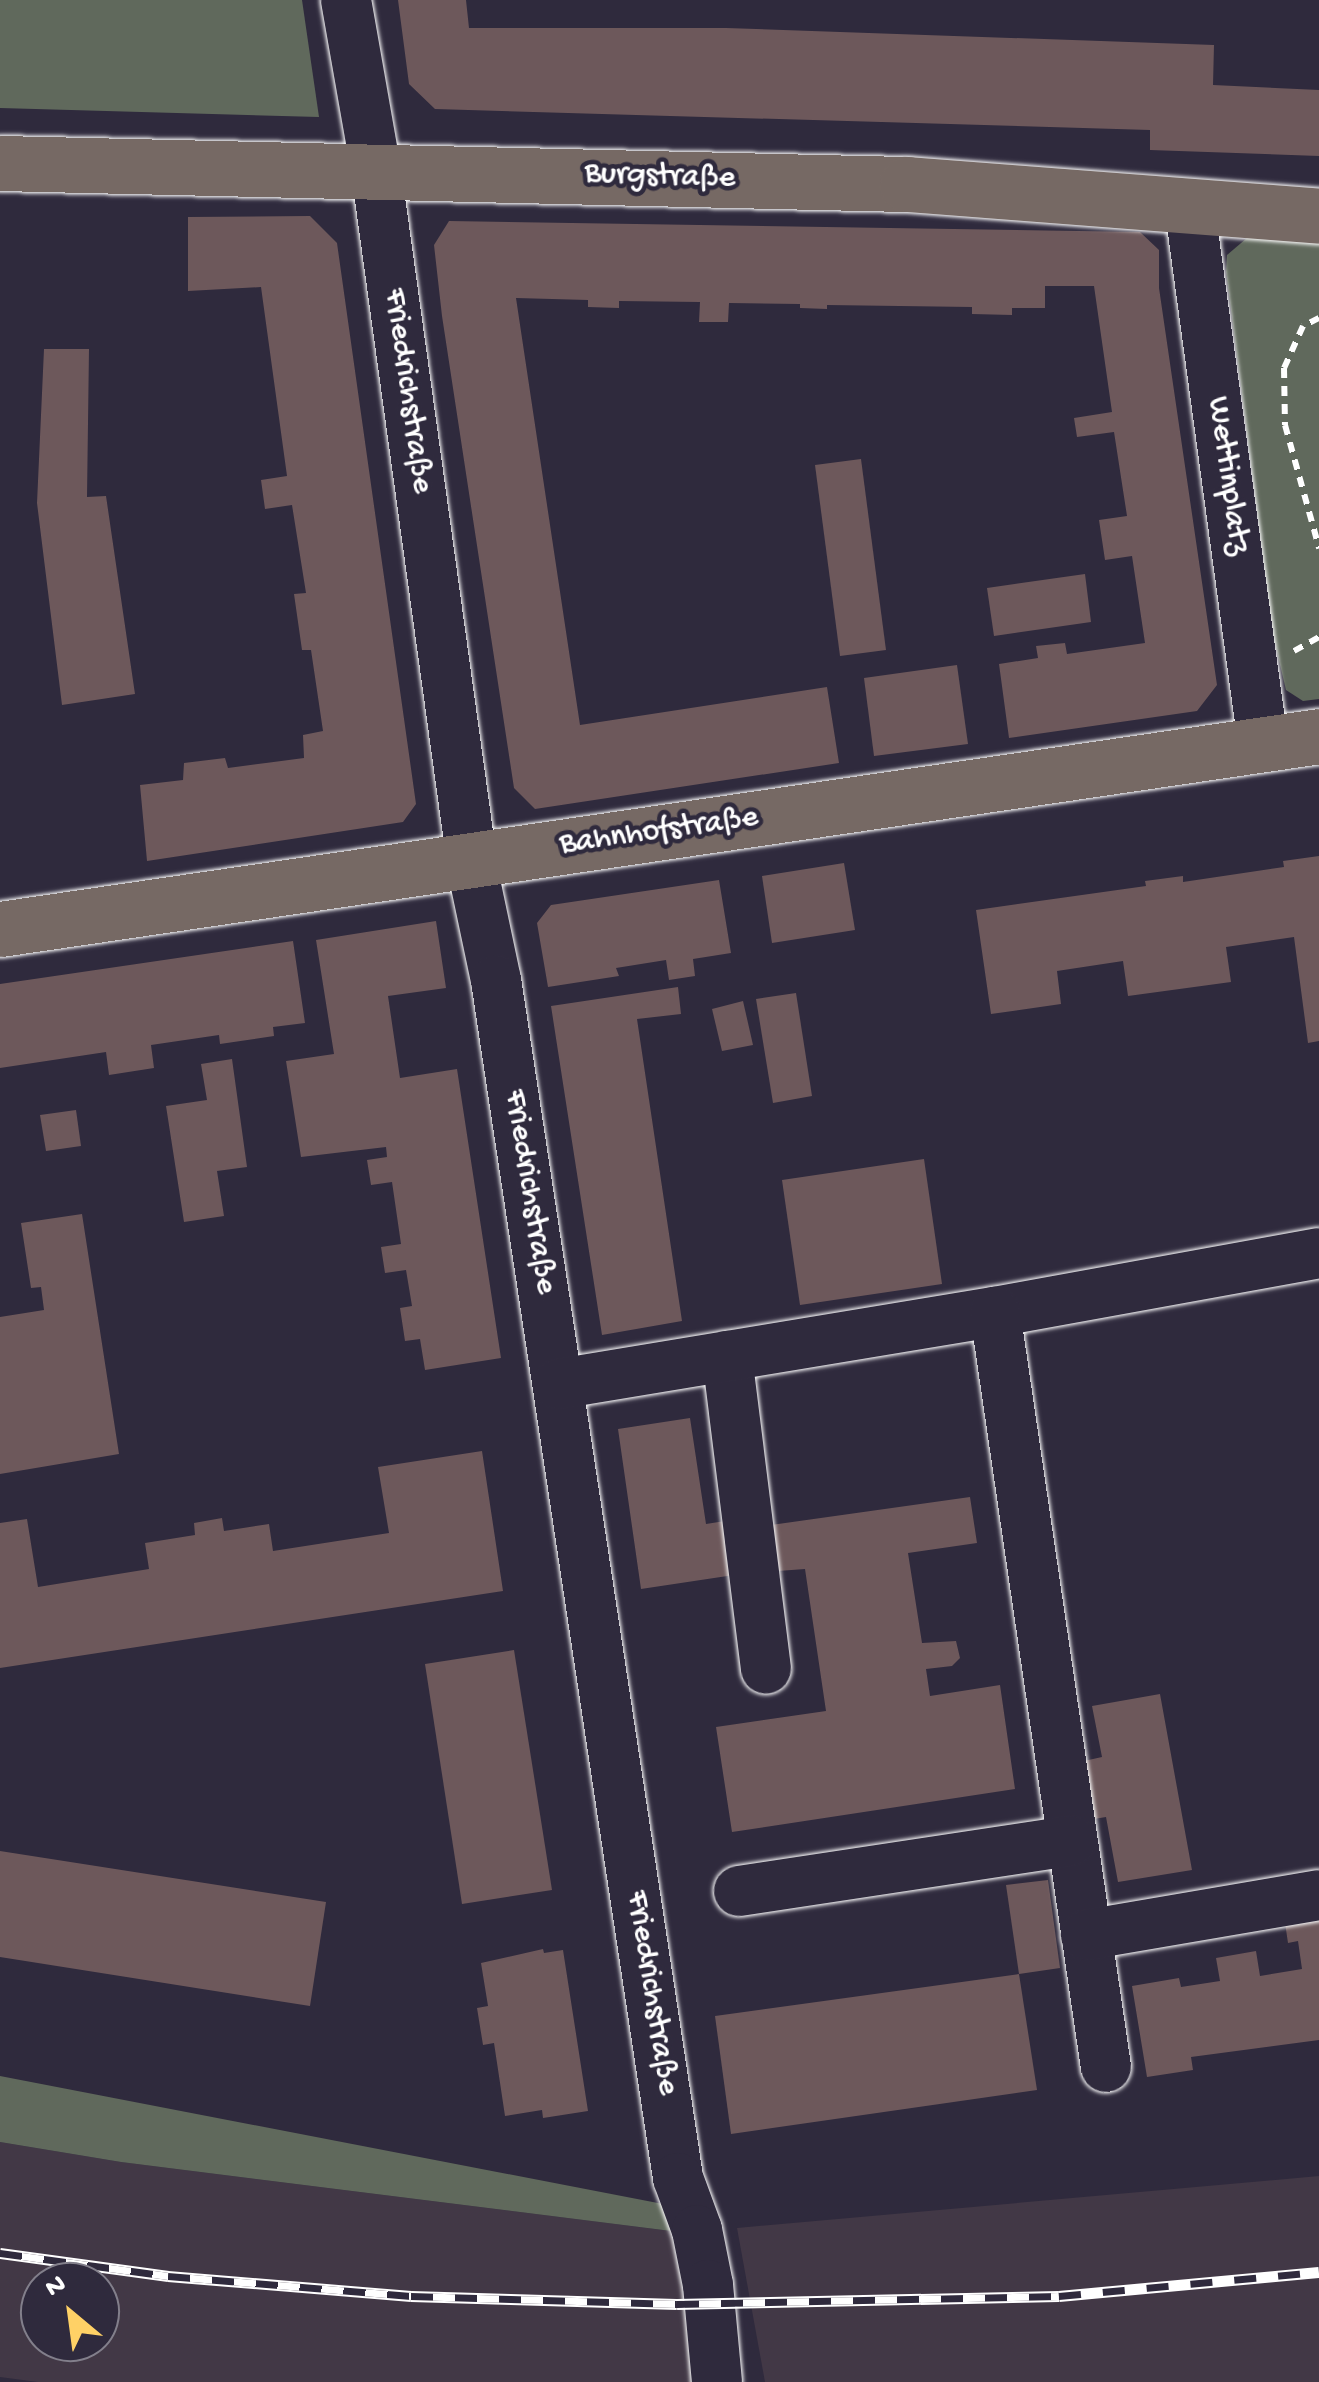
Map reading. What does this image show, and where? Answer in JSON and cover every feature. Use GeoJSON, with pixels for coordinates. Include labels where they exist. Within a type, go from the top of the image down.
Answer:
{"type":"FeatureCollection","features":[{"type":"Feature","properties":{"kind":"main road","name":"Burgstraße"},"geometry":{"type":"LineString","coordinates":[[0,163],[907,184],[1112,197],[1190,210],[1319,216]]}},
{"type":"Feature","properties":{"kind":"main road","name":"Bahnhofstraße"},"geometry":{"type":"LineString","coordinates":[[0,929],[1319,736]]}},
{"type":"Feature","properties":{"kind":"street","name":"Friedrichstraße"},"geometry":{"type":"LineString","coordinates":[[346,0],[376,170],[472,859],[496,980],[678,2178],[696,2230],[708,2285],[717,2382]]}},
{"type":"Feature","properties":{"kind":"street","name":"Wettinplatz"},"geometry":{"type":"LineString","coordinates":[[1190,210],[1264,743]]}},
{"type":"Feature","properties":{"kind":"street"},"geometry":{"type":"LineString","coordinates":[[558,1384],[994,1312],[1319,1253]]}},
{"type":"Feature","properties":{"kind":"street"},"geometry":{"type":"LineString","coordinates":[[994,1312],[1106,2068]]}},
{"type":"Feature","properties":{"kind":"street"},"geometry":{"type":"LineString","coordinates":[[727,1356],[766,1668]]}},
{"type":"Feature","properties":{"kind":"street"},"geometry":{"type":"LineString","coordinates":[[740,1891],[1071,1840]]}},
{"type":"Feature","properties":{"kind":"street"},"geometry":{"type":"LineString","coordinates":[[1086,1935],[1319,1895]]}},
{"type":"Feature","properties":{"kind":"path"},"geometry":{"type":"LineString","coordinates":[[1319,318],[1302,326],[1284,368],[1284,425],[1319,548]]}},
{"type":"Feature","properties":{"kind":"shaded area"},"geometry":{"type":"Polygon","coordinates":[[[0,2142],[121,2162],[671,2231],[701,2382],[38,2382],[0,2377],[0,2142]]]}},
{"type":"Feature","properties":{"kind":"shaded area"},"geometry":{"type":"Polygon","coordinates":[[[1319,2176],[1319,2382],[765,2382],[737,2228],[1319,2176]]]}},
{"type":"Feature","properties":{"kind":"green space"},"geometry":{"type":"Polygon","coordinates":[[[0,0],[302,0],[319,117],[0,108],[0,0]]]}},
{"type":"Feature","properties":{"kind":"green space"},"geometry":{"type":"Polygon","coordinates":[[[1254,232],[1319,234],[1319,699],[1303,701],[1286,690],[1273,635],[1226,272],[1227,255],[1254,232]]]}},
{"type":"Feature","properties":{"kind":"green space"},"geometry":{"type":"Polygon","coordinates":[[[0,2076],[663,2204],[671,2231],[121,2162],[0,2142],[0,2076]]]}},
{"type":"Feature","properties":{"kind":"building"},"geometry":{"type":"Polygon","coordinates":[[[398,0],[466,0],[469,28],[726,28],[1214,45],[1213,85],[1319,90],[1319,156],[1150,150],[1150,130],[435,109],[409,84],[398,0]]]}},
{"type":"Feature","properties":{"kind":"building"},"geometry":{"type":"Polygon","coordinates":[[[310,216],[337,243],[416,804],[403,822],[147,861],[140,785],[183,780],[184,763],[225,758],[228,768],[304,758],[303,735],[323,731],[311,650],[302,650],[294,594],[306,593],[292,505],[265,509],[261,480],[287,476],[261,287],[188,291],[188,217],[310,216]]]}},
{"type":"Feature","properties":{"kind":"building"},"geometry":{"type":"Polygon","coordinates":[[[449,221],[1140,232],[1159,250],[1159,288],[1217,685],[1197,711],[1009,738],[999,664],[1038,658],[1036,646],[1065,643],[1067,654],[1145,643],[1132,556],[1105,560],[1099,520],[1127,516],[1114,432],[1077,437],[1074,418],[1112,412],[1094,286],[1045,286],[1045,308],[1012,308],[1012,315],[972,314],[972,307],[827,305],[827,309],[800,308],[800,304],[729,303],[728,322],[699,322],[700,302],[619,301],[619,308],[588,307],[588,300],[516,298],[580,725],[827,687],[839,763],[535,809],[514,788],[442,316],[434,245],[449,221]]]}},
{"type":"Feature","properties":{"kind":"building"},"geometry":{"type":"Polygon","coordinates":[[[44,349],[89,349],[87,497],[106,496],[135,694],[62,705],[37,503],[44,349]]]}},
{"type":"Feature","properties":{"kind":"building"},"geometry":{"type":"Polygon","coordinates":[[[861,459],[886,650],[840,656],[815,465],[861,459]]]}},
{"type":"Feature","properties":{"kind":"building"},"geometry":{"type":"Polygon","coordinates":[[[1085,574],[1091,622],[994,636],[987,588],[1085,574]]]}},
{"type":"Feature","properties":{"kind":"building"},"geometry":{"type":"Polygon","coordinates":[[[957,665],[968,744],[874,756],[864,678],[957,665]]]}},
{"type":"Feature","properties":{"kind":"building"},"geometry":{"type":"Polygon","coordinates":[[[1319,856],[1319,1041],[1308,1043],[1294,937],[1226,947],[1231,982],[1128,996],[1123,961],[1057,971],[1061,1004],[991,1014],[976,910],[1146,886],[1145,881],[1183,876],[1183,882],[1284,867],[1283,861],[1319,856]]]}},
{"type":"Feature","properties":{"kind":"building"},"geometry":{"type":"Polygon","coordinates":[[[844,863],[855,930],[772,943],[762,876],[844,863]]]}},
{"type":"Feature","properties":{"kind":"building"},"geometry":{"type":"Polygon","coordinates":[[[719,880],[731,953],[693,959],[695,976],[669,980],[666,960],[616,968],[619,976],[548,987],[537,923],[551,905],[719,880]]]}},
{"type":"Feature","properties":{"kind":"building"},"geometry":{"type":"Polygon","coordinates":[[[436,921],[446,988],[388,996],[400,1078],[457,1069],[501,1358],[425,1370],[420,1339],[405,1341],[400,1308],[412,1306],[406,1270],[385,1273],[381,1247],[401,1244],[392,1182],[371,1185],[367,1160],[387,1157],[386,1147],[301,1157],[286,1061],[334,1054],[316,940],[436,921]]]}},
{"type":"Feature","properties":{"kind":"building"},"geometry":{"type":"Polygon","coordinates":[[[293,941],[305,1023],[273,1027],[274,1036],[220,1044],[219,1035],[151,1045],[154,1068],[109,1075],[106,1052],[0,1068],[0,984],[293,941]]]}},
{"type":"Feature","properties":{"kind":"building"},"geometry":{"type":"Polygon","coordinates":[[[678,987],[681,1014],[637,1019],[682,1321],[602,1335],[551,1006],[678,987]]]}},
{"type":"Feature","properties":{"kind":"building"},"geometry":{"type":"Polygon","coordinates":[[[796,993],[812,1096],[773,1103],[756,999],[796,993]]]}},
{"type":"Feature","properties":{"kind":"building"},"geometry":{"type":"Polygon","coordinates":[[[743,1001],[753,1045],[722,1051],[712,1009],[743,1001]]]}},
{"type":"Feature","properties":{"kind":"building"},"geometry":{"type":"Polygon","coordinates":[[[232,1059],[247,1167],[217,1171],[224,1216],[184,1222],[166,1106],[207,1100],[201,1064],[232,1059]]]}},
{"type":"Feature","properties":{"kind":"building"},"geometry":{"type":"Polygon","coordinates":[[[76,1110],[81,1146],[46,1151],[40,1115],[76,1110]]]}},
{"type":"Feature","properties":{"kind":"building"},"geometry":{"type":"Polygon","coordinates":[[[924,1159],[942,1284],[800,1305],[782,1180],[924,1159]]]}},
{"type":"Feature","properties":{"kind":"building"},"geometry":{"type":"Polygon","coordinates":[[[82,1214],[119,1454],[0,1474],[0,1317],[44,1310],[41,1287],[31,1288],[21,1223],[82,1214]]]}},
{"type":"Feature","properties":{"kind":"building"},"geometry":{"type":"Polygon","coordinates":[[[690,1418],[706,1524],[725,1521],[734,1575],[641,1589],[618,1429],[690,1418]]]}},
{"type":"Feature","properties":{"kind":"building"},"geometry":{"type":"Polygon","coordinates":[[[482,1451],[503,1591],[0,1668],[0,1523],[27,1519],[38,1587],[149,1569],[145,1543],[195,1535],[194,1523],[222,1518],[224,1531],[269,1524],[273,1551],[389,1533],[378,1467],[482,1451]]]}},
{"type":"Feature","properties":{"kind":"building"},"geometry":{"type":"Polygon","coordinates":[[[970,1497],[977,1543],[908,1553],[922,1643],[956,1641],[960,1658],[952,1666],[926,1669],[930,1696],[1000,1685],[1015,1789],[732,1832],[716,1727],[826,1711],[805,1569],[778,1571],[771,1525],[970,1497]]]}},
{"type":"Feature","properties":{"kind":"building"},"geometry":{"type":"Polygon","coordinates":[[[514,1650],[552,1890],[462,1904],[425,1664],[514,1650]]]}},
{"type":"Feature","properties":{"kind":"building"},"geometry":{"type":"Polygon","coordinates":[[[1160,1694],[1192,1870],[1118,1882],[1106,1817],[1094,1819],[1084,1761],[1102,1757],[1092,1706],[1160,1694]]]}},
{"type":"Feature","properties":{"kind":"building"},"geometry":{"type":"Polygon","coordinates":[[[0,1851],[326,1902],[310,2006],[0,1957],[0,1851]]]}},
{"type":"Feature","properties":{"kind":"building"},"geometry":{"type":"Polygon","coordinates":[[[1048,1880],[1060,1968],[1019,1974],[1006,1885],[1048,1880]]]}},
{"type":"Feature","properties":{"kind":"building"},"geometry":{"type":"Polygon","coordinates":[[[1319,1911],[1319,2040],[1191,2057],[1193,2070],[1147,2077],[1132,1986],[1179,1978],[1181,1987],[1220,1981],[1216,1958],[1256,1951],[1260,1976],[1302,1969],[1298,1941],[1288,1943],[1284,1916],[1319,1911]]]}},
{"type":"Feature","properties":{"kind":"building"},"geometry":{"type":"Polygon","coordinates":[[[543,1949],[544,1953],[563,1950],[588,2111],[543,2118],[542,2110],[505,2116],[494,2043],[483,2045],[477,2008],[488,2006],[481,1963],[543,1949]]]}},
{"type":"Feature","properties":{"kind":"building"},"geometry":{"type":"Polygon","coordinates":[[[1019,1974],[1037,2090],[731,2134],[715,2016],[1019,1974]]]}},
{"type":"Feature","properties":{"kind":"railway"},"geometry":{"type":"LineString","coordinates":[[0,2253],[168,2276],[411,2296],[677,2304],[1059,2296],[1319,2272]]}}]}
